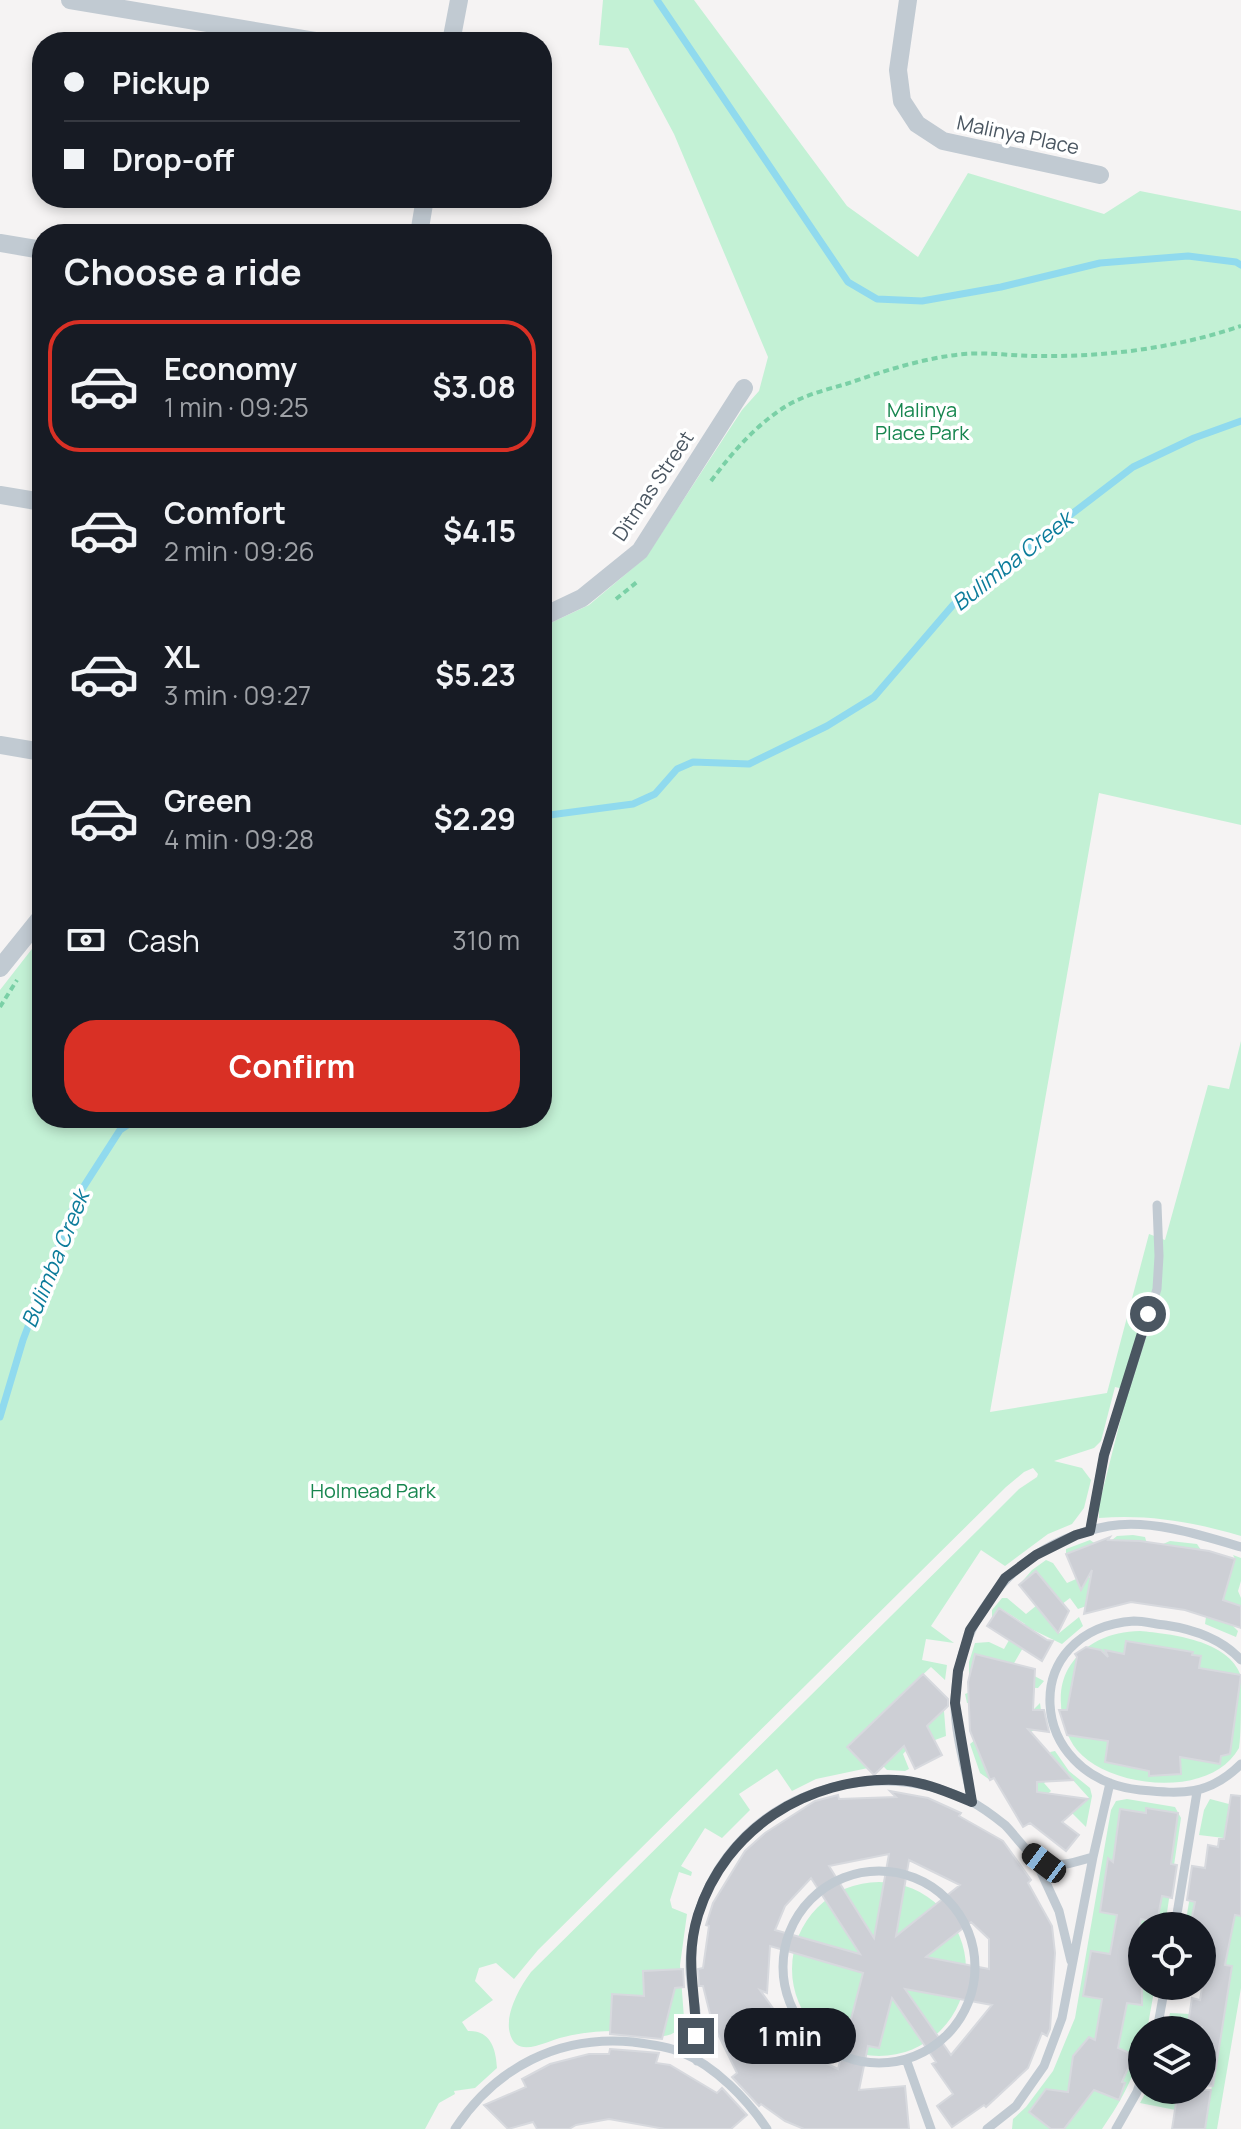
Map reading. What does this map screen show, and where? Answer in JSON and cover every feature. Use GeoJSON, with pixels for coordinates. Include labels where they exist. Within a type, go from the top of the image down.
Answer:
{"type":"FeatureCollection","features":[{"type":"Feature","properties":{"kind":"street"},"geometry":{"type":"LineString","coordinates":[[70,0],[261,32]]}},
{"type":"Feature","properties":{"kind":"street"},"geometry":{"type":"LineString","coordinates":[[453,32],[459,0]]}},
{"type":"Feature","properties":{"kind":"street","name":"Malinya Place"},"geometry":{"type":"LineString","coordinates":[[908,0],[898,70],[902,101],[917,124],[943,141],[1100,175]]}},
{"type":"Feature","properties":{"kind":"street"},"geometry":{"type":"LineString","coordinates":[[0,243],[32,248]]}},
{"type":"Feature","properties":{"kind":"street","name":"Ditmas Street"},"geometry":{"type":"LineString","coordinates":[[552,612],[582,598],[640,551],[744,388]]}},
{"type":"Feature","properties":{"kind":"street"},"geometry":{"type":"LineString","coordinates":[[0,495],[32,500]]}},
{"type":"Feature","properties":{"kind":"street"},"geometry":{"type":"LineString","coordinates":[[0,745],[32,750]]}},
{"type":"Feature","properties":{"kind":"street"},"geometry":{"type":"LineString","coordinates":[[0,968],[32,928]]}},
{"type":"Feature","properties":{"kind":"lane"},"geometry":{"type":"LineString","coordinates":[[1090,1531],[1108,1442],[1157,1289],[1157,1205]]}},
{"type":"Feature","properties":{"kind":"lane"},"geometry":{"type":"LineString","coordinates":[[972,1802],[955,1703],[958,1671],[970,1630],[1005,1578],[1036,1555],[1076,1535],[1111,1526],[1171,1527],[1241,1547]]}},
{"type":"Feature","properties":{"kind":"lane"},"geometry":{"type":"LineString","coordinates":[[1241,1660],[1208,1636],[1174,1626],[1137,1621],[1111,1625],[1087,1635],[1069,1648],[1057,1667],[1050,1708],[1055,1735],[1070,1759],[1110,1783],[1129,1789],[1176,1794],[1197,1792],[1221,1782],[1241,1764]]}},
{"type":"Feature","properties":{"kind":"lane"},"geometry":{"type":"LineString","coordinates":[[697,2061],[696,2011],[690,1980],[691,1949],[709,1884],[727,1856],[752,1830],[792,1802],[822,1789],[854,1781],[898,1780],[933,1786],[972,1802],[1004,1825],[1044,1863],[1062,1865],[1093,1857]]}},
{"type":"Feature","properties":{"kind":"lane"},"geometry":{"type":"LineString","coordinates":[[987,2129],[1016,2106],[1044,2066],[1062,2018],[1110,1783]]}},
{"type":"Feature","properties":{"kind":"lane"},"geometry":{"type":"LineString","coordinates":[[1177,1912],[1197,1792]]}},
{"type":"Feature","properties":{"kind":"lane"},"geometry":{"type":"LineString","coordinates":[[1031,1853],[1043,1870],[1059,1911],[1072,1967]]}},
{"type":"Feature","properties":{"kind":"lane"},"geometry":{"type":"LineString","coordinates":[[876,1871],[907,1875],[935,1889],[957,1910],[971,1937],[976,1967],[971,1998],[956,2025],[934,2046],[906,2059],[874,2063],[842,2056],[814,2039],[790,2003],[784,1982],[784,1950],[795,1919],[816,1894],[844,1877],[876,1871]]}},
{"type":"Feature","properties":{"kind":"lane"},"geometry":{"type":"LineString","coordinates":[[455,2129],[479,2097],[523,2063],[561,2046],[611,2040],[654,2044],[681,2052],[727,2083],[768,2128]]}},
{"type":"Feature","properties":{"kind":"lane"},"geometry":{"type":"LineString","coordinates":[[906,2059],[931,2129]]}},
{"type":"Feature","properties":{"kind":"lane"},"geometry":{"type":"LineString","coordinates":[[1116,2129],[1130,2104]]}},
{"type":"Feature","properties":{"kind":"path"},"geometry":{"type":"LineString","coordinates":[[703,493],[736,447],[785,407],[819,392],[905,365],[966,354],[1097,354],[1159,347],[1207,338],[1241,326]]}},
{"type":"Feature","properties":{"kind":"path"},"geometry":{"type":"LineString","coordinates":[[612,602],[644,574]]}},
{"type":"Feature","properties":{"kind":"green space","name":"Holmead Park"},"geometry":{"type":"Polygon","coordinates":[[[603,0],[694,0],[847,206],[918,257],[968,173],[1104,214],[1140,191],[1241,211],[1241,825],[1099,793],[990,1412],[1107,1393],[1149,1234],[1165,1240],[1208,1085],[1229,1089],[1241,1041],[1241,1536],[1171,1520],[1099,1518],[1099,1505],[1128,1390],[1115,1387],[1101,1441],[1094,1448],[1054,1461],[1082,1468],[1091,1480],[1084,1508],[1072,1524],[1048,1534],[1005,1566],[981,1550],[931,1626],[954,1643],[926,1639],[922,1660],[947,1665],[945,1680],[931,1667],[897,1699],[944,1711],[946,1736],[935,1740],[931,1734],[912,1744],[903,1754],[909,1769],[887,1770],[883,1766],[905,1744],[878,1717],[847,1747],[868,1768],[816,1779],[792,1791],[777,1769],[739,1794],[750,1810],[722,1838],[705,1828],[681,1866],[692,1872],[691,1876],[679,1872],[670,1900],[672,1908],[687,1914],[680,1965],[684,2018],[672,2034],[654,2036],[595,2032],[524,2047],[512,2039],[509,2022],[515,1999],[531,1972],[1019,1489],[1037,1477],[1033,1468],[1006,1487],[538,1950],[514,1979],[496,1963],[479,1968],[475,1981],[493,2000],[462,2022],[468,2031],[476,2031],[487,2037],[497,2068],[475,2088],[454,2091],[455,2094],[439,2103],[425,2129],[0,2129],[0,990],[32,949],[32,1128],[552,1128],[552,622],[589,605],[646,557],[742,410],[759,391],[768,357],[674,134],[628,48],[599,45],[603,0]]]}},
{"type":"Feature","properties":{"kind":"green space"},"geometry":{"type":"Polygon","coordinates":[[[1117,1536],[1145,1537],[1147,1544],[1185,1548],[1163,1544],[1170,1541],[1197,1544],[1226,1588],[1235,1559],[1233,1555],[1241,1558],[1238,1591],[1241,1617],[1233,1626],[1238,1631],[1236,1637],[1205,1624],[1206,1617],[1229,1602],[1192,1590],[1092,1604],[1078,1609],[1070,1598],[1045,1617],[1058,1634],[1079,1617],[1083,1626],[1062,1644],[1029,1628],[1028,1639],[1013,1665],[1044,1681],[1038,1688],[1011,1687],[1009,1720],[1033,1710],[1040,1703],[1043,1726],[1007,1743],[1053,1758],[1050,1752],[1055,1751],[1069,1771],[1090,1788],[1092,1796],[1086,1827],[1072,1813],[1089,1798],[1062,1768],[1044,1783],[1051,1791],[1043,1798],[978,1751],[990,1780],[980,1773],[970,1744],[999,1702],[967,1703],[965,1694],[975,1690],[1005,1662],[975,1654],[969,1677],[969,1662],[975,1643],[989,1642],[1004,1649],[1013,1633],[1017,1636],[1025,1624],[1000,1608],[992,1618],[992,1610],[1002,1598],[1007,1598],[1026,1614],[1042,1601],[1044,1604],[1056,1595],[1036,1571],[1019,1585],[1032,1570],[1046,1560],[1053,1563],[1067,1583],[1083,1576],[1085,1579],[1099,1574],[1088,1546],[1066,1554],[1066,1549],[1090,1540],[1134,1571],[1135,1541],[1112,1540],[1117,1536]]]}},
{"type":"Feature","properties":{"kind":"green space"},"geometry":{"type":"Polygon","coordinates":[[[1140,1631],[1182,1637],[1212,1647],[1225,1654],[1241,1676],[1239,1748],[1225,1764],[1207,1775],[1160,1783],[1135,1780],[1092,1763],[1077,1750],[1068,1734],[1062,1716],[1061,1691],[1074,1660],[1090,1645],[1108,1636],[1140,1631]]]}},
{"type":"Feature","properties":{"kind":"green space"},"geometry":{"type":"Polygon","coordinates":[[[1127,1799],[1175,1807],[1181,1818],[1167,1912],[1128,1912],[1128,2000],[1152,2000],[1150,2016],[1128,2016],[1128,2084],[1102,2129],[1012,2129],[1013,2119],[1053,2071],[1075,2018],[1111,1810],[1116,1801],[1127,1799]]]}},
{"type":"Feature","properties":{"kind":"green space"},"geometry":{"type":"Polygon","coordinates":[[[1210,1799],[1229,1804],[1224,1838],[1199,1835],[1204,1810],[1210,1799]]]}},
{"type":"Feature","properties":{"kind":"green space"},"geometry":{"type":"Polygon","coordinates":[[[879,1882],[912,1889],[940,1908],[959,1936],[966,1969],[959,2002],[940,2030],[912,2049],[879,2056],[846,2049],[818,2030],[799,2002],[792,1969],[799,1936],[818,1908],[846,1889],[879,1882]]]}},
{"type":"Feature","properties":{"kind":"green space"},"geometry":{"type":"Polygon","coordinates":[[[1192,1884],[1241,1912],[1241,1988],[1217,2129],[1205,2129],[1206,2116],[1145,2104],[1216,2104],[1216,2029],[1221,2030],[1215,2000],[1216,1954],[1226,1956],[1233,1923],[1216,1919],[1216,1912],[1187,1912],[1192,1884]]]}},
{"type":"Feature","properties":{"kind":"green space"},"geometry":{"type":"Polygon","coordinates":[[[1170,2013],[1190,2016],[1169,2016],[1170,2013]]]}},
{"type":"Feature","properties":{"kind":"building"},"geometry":{"type":"Polygon","coordinates":[[[1110,1537],[1108,1540],[1140,1541],[1209,1551],[1235,1559],[1223,1600],[1241,1606],[1241,1628],[1185,1610],[1131,1602],[1084,1614],[1092,1570],[1081,1590],[1066,1554],[1110,1537]]]}},
{"type":"Feature","properties":{"kind":"building"},"geometry":{"type":"Polygon","coordinates":[[[1036,1571],[1069,1611],[1058,1633],[1019,1585],[1036,1571]]]}},
{"type":"Feature","properties":{"kind":"building"},"geometry":{"type":"Polygon","coordinates":[[[999,1608],[1053,1641],[1042,1661],[987,1626],[999,1608]]]}},
{"type":"Feature","properties":{"kind":"building"},"geometry":{"type":"Polygon","coordinates":[[[1126,1641],[1193,1652],[1192,1655],[1201,1656],[1199,1668],[1241,1675],[1230,1754],[1221,1756],[1220,1764],[1180,1757],[1181,1774],[1149,1776],[1149,1771],[1105,1762],[1108,1741],[1067,1735],[1059,1710],[1067,1710],[1077,1657],[1075,1654],[1086,1647],[1101,1650],[1108,1657],[1105,1650],[1124,1654],[1126,1641]]]}},
{"type":"Feature","properties":{"kind":"building"},"geometry":{"type":"Polygon","coordinates":[[[975,1654],[1035,1669],[1033,1710],[1044,1710],[1049,1732],[1028,1729],[1073,1780],[1037,1782],[1037,1792],[1088,1799],[1062,1822],[1079,1835],[1066,1851],[1030,1823],[1023,1827],[994,1778],[990,1780],[970,1731],[968,1682],[975,1654]]]}},
{"type":"Feature","properties":{"kind":"building"},"geometry":{"type":"Polygon","coordinates":[[[923,1674],[948,1699],[948,1706],[927,1726],[942,1755],[915,1769],[904,1746],[874,1775],[847,1747],[923,1674]]]}},
{"type":"Feature","properties":{"kind":"building"},"geometry":{"type":"Polygon","coordinates":[[[890,1791],[928,1798],[961,1813],[959,1816],[1003,1841],[1031,1880],[1028,1883],[1052,1926],[1055,1953],[1050,2029],[1047,2036],[1042,2033],[1028,2068],[986,2107],[984,2105],[952,2127],[937,2106],[953,2094],[932,2064],[936,2062],[892,1998],[879,2048],[868,2046],[859,2090],[905,2086],[909,2129],[804,2129],[785,2121],[761,2104],[759,2106],[732,2077],[737,2073],[712,2022],[703,1986],[699,1986],[698,1969],[703,1968],[709,1926],[706,1925],[713,1903],[745,1851],[765,1833],[815,1801],[838,1795],[839,1799],[896,1797],[890,1791]],[[889,1854],[829,1866],[874,1938],[889,1854]],[[909,1860],[896,1936],[960,1885],[909,1860]],[[811,1878],[785,1906],[775,1930],[860,1954],[811,1878]],[[971,1922],[926,1957],[989,1969],[989,1939],[971,1922]],[[770,1946],[767,1993],[760,1990],[805,2053],[838,2069],[863,1973],[770,1946]],[[905,1989],[951,2055],[992,2005],[905,1989]]]}},
{"type":"Feature","properties":{"kind":"building"},"geometry":{"type":"Polygon","coordinates":[[[1231,1795],[1241,1796],[1241,1916],[1235,1915],[1225,1965],[1232,1966],[1216,2067],[1216,2016],[1189,2016],[1192,2000],[1216,2000],[1216,1912],[1193,1912],[1195,1902],[1187,1900],[1192,1866],[1205,1868],[1208,1845],[1218,1847],[1219,1839],[1224,1839],[1231,1795]]]}},
{"type":"Feature","properties":{"kind":"building"},"geometry":{"type":"Polygon","coordinates":[[[1146,1808],[1178,1813],[1171,1864],[1177,1865],[1172,1898],[1162,1896],[1159,1912],[1128,1912],[1128,2000],[1142,2000],[1142,2005],[1127,2003],[1118,2048],[1128,2052],[1128,2068],[1122,2082],[1125,2083],[1119,2100],[1094,2090],[1064,2129],[1051,2129],[1029,2112],[1046,2089],[1068,2092],[1073,2056],[1089,2037],[1095,2040],[1102,1999],[1083,1996],[1091,1951],[1110,1954],[1117,1915],[1100,1912],[1108,1858],[1113,1862],[1120,1809],[1146,1813],[1146,1808]]]}},
{"type":"Feature","properties":{"kind":"building"},"geometry":{"type":"Polygon","coordinates":[[[683,1969],[684,1987],[675,1988],[662,2039],[610,2034],[612,1994],[644,1996],[643,1971],[683,1969]]]}},
{"type":"Feature","properties":{"kind":"building"},"geometry":{"type":"Polygon","coordinates":[[[610,2049],[659,2053],[656,2063],[670,2065],[717,2093],[722,2088],[747,2115],[731,2129],[665,2129],[609,2119],[569,2129],[537,2129],[533,2122],[508,2129],[484,2105],[526,2087],[522,2079],[550,2064],[589,2054],[609,2054],[610,2049]]]}},
{"type":"Feature","properties":{"kind":"building"},"geometry":{"type":"Polygon","coordinates":[[[1176,2104],[1209,2104],[1205,2129],[1172,2129],[1176,2104]]]}},
{"type":"Feature","properties":{"kind":"waterway"},"geometry":{"type":"LineString","coordinates":[[657,0],[848,282],[877,299],[922,301],[1001,287],[1100,263],[1188,256],[1241,265]]}},
{"type":"Feature","properties":{"kind":"waterway","name":"Bulimba Creek"},"geometry":{"type":"LineString","coordinates":[[552,815],[633,804],[655,794],[677,769],[693,762],[749,764],[827,726],[874,697],[953,605],[1133,467],[1194,438],[1241,421]]}},
{"type":"Feature","properties":{"kind":"waterway","name":"Bulimba Creek"},"geometry":{"type":"LineString","coordinates":[[0,1417],[23,1340],[77,1197],[123,1128]]}},
{"type":"Feature","properties":{"kind":"route"},"geometry":{"type":"LineString","coordinates":[[696,2036],[696,2011],[690,1980],[691,1949],[698,1916],[709,1884],[727,1856],[752,1830],[792,1802],[822,1789],[854,1781],[898,1780],[933,1786],[972,1802],[955,1703],[958,1671],[970,1630],[1005,1578],[1036,1555],[1090,1531],[1104,1455],[1148,1314]]}},
{"type":"Feature","properties":{"kind":"park label","name":"Malinya Place Park"},"geometry":{"type":"Point","coordinates":[922,422]}}]}
